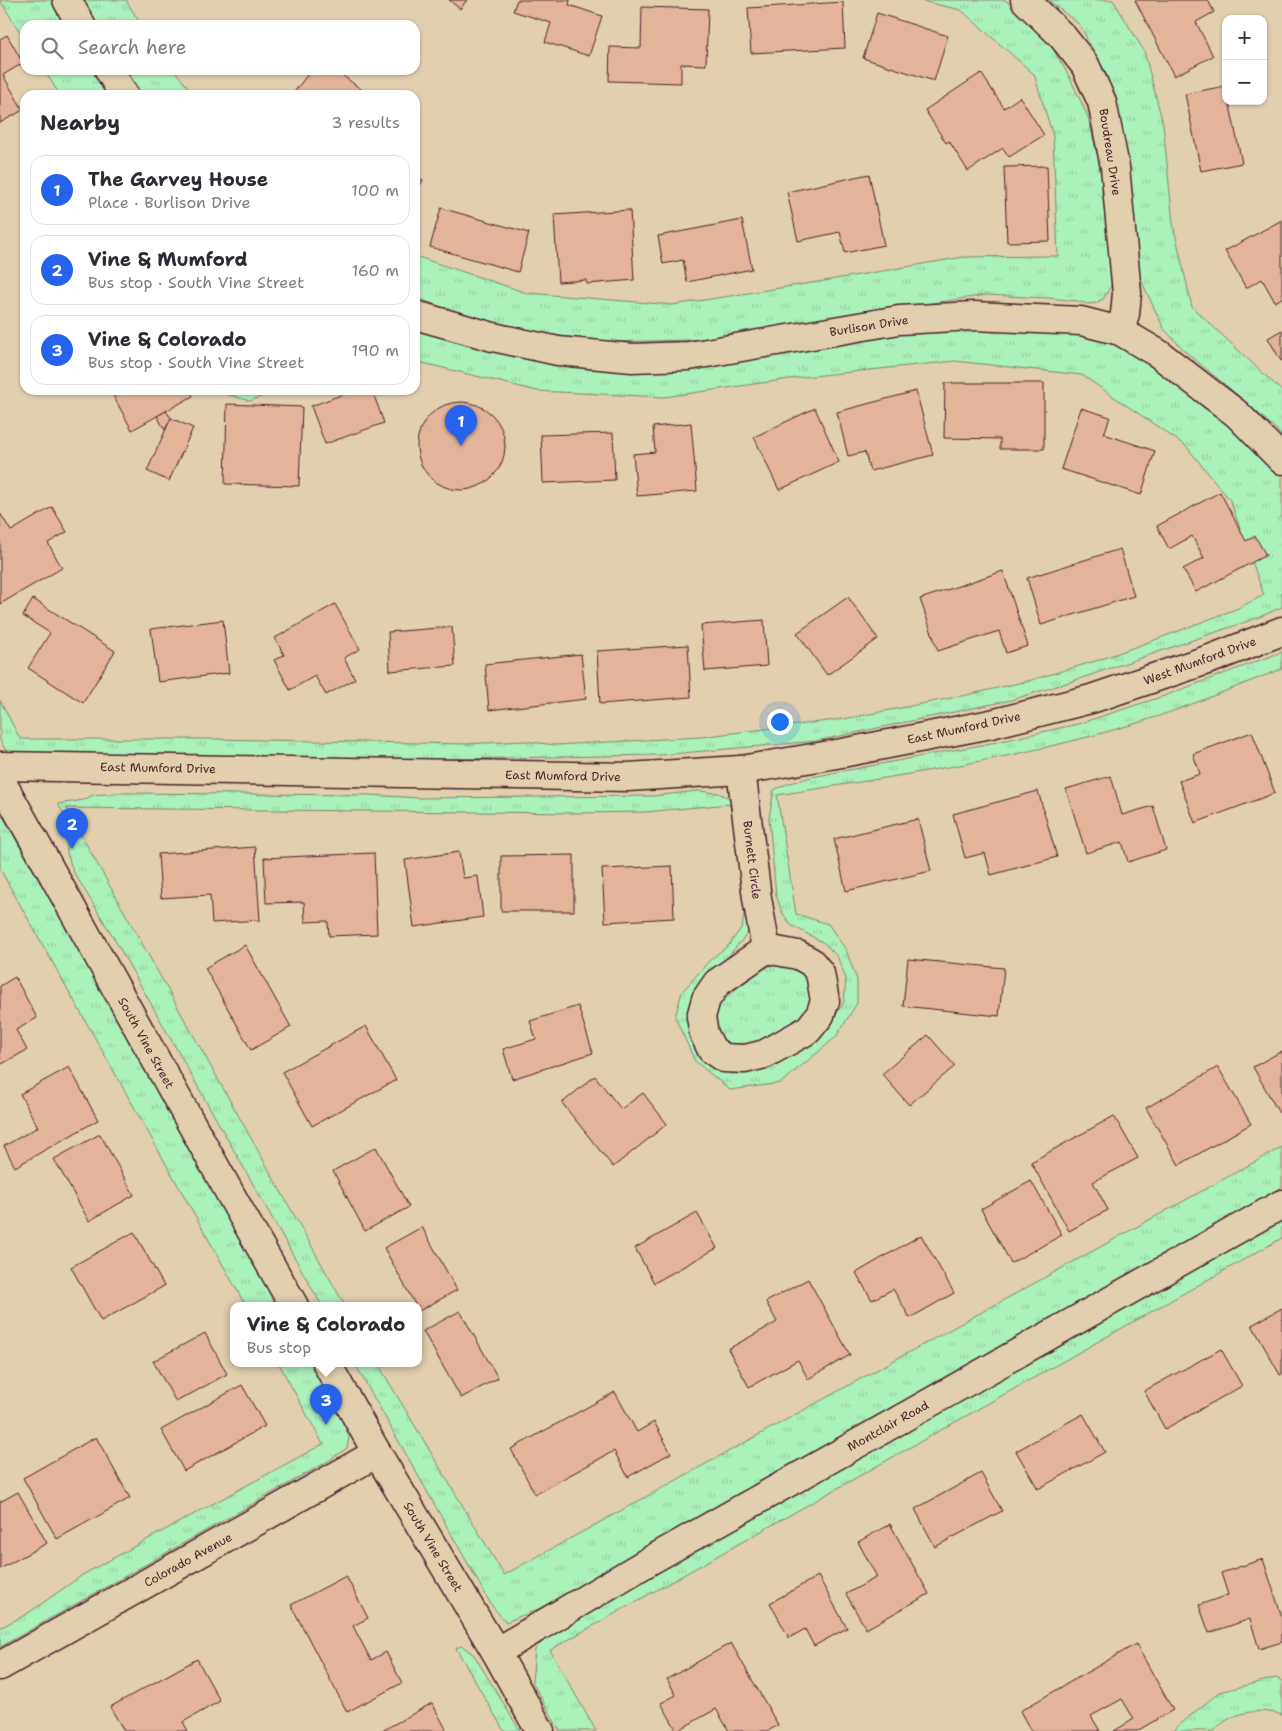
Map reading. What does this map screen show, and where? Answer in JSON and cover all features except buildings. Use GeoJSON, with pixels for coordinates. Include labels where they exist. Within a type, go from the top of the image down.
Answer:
{"type":"FeatureCollection","features":[{"type":"Feature","properties":{"kind":"street"},"geometry":{"type":"LineString","coordinates":[[66,0],[78,20]]}},
{"type":"Feature","properties":{"kind":"street","name":"Boudreau Drive"},"geometry":{"type":"LineString","coordinates":[[1025,0],[1062,36],[1085,65],[1102,102],[1115,167],[1127,293],[1125,314],[1120,331]]}},
{"type":"Feature","properties":{"kind":"street"},"geometry":{"type":"LineString","coordinates":[[112,75],[121,90]]}},
{"type":"Feature","properties":{"kind":"street","name":"Burlison Drive"},"geometry":{"type":"LineString","coordinates":[[420,316],[493,337],[558,351],[632,358],[689,356],[899,320],[974,316],[1081,321],[1120,331],[1159,354],[1237,414],[1282,460]]}},
{"type":"Feature","properties":{"kind":"street","name":"West Mumford Drive"},"geometry":{"type":"LineString","coordinates":[[1118,690],[1213,658],[1282,631]]}},
{"type":"Feature","properties":{"kind":"street","name":"East Mumford Drive"},"geometry":{"type":"LineString","coordinates":[[0,766],[628,777],[741,770],[842,754],[991,724],[1091,699],[1118,690]]}},
{"type":"Feature","properties":{"kind":"street","name":"Burnett Circle"},"geometry":{"type":"LineString","coordinates":[[741,770],[757,898],[766,949]]}},
{"type":"Feature","properties":{"kind":"street","name":"South Vine Street"},"geometry":{"type":"LineString","coordinates":[[0,779],[292,1302]]}},
{"type":"Feature","properties":{"kind":"street"},"geometry":{"type":"LineString","coordinates":[[766,949],[798,955],[811,962],[820,973],[825,1001],[820,1015],[808,1030],[765,1054],[745,1060],[724,1058],[712,1050],[704,1034],[701,1017],[706,999],[717,983],[766,949]]}},
{"type":"Feature","properties":{"kind":"street","name":"Montclair Road"},"geometry":{"type":"LineString","coordinates":[[496,1652],[651,1560],[1282,1204]]}},
{"type":"Feature","properties":{"kind":"street","name":"South Vine Street"},"geometry":{"type":"LineString","coordinates":[[329,1367],[377,1453],[496,1652],[540,1731]]}},
{"type":"Feature","properties":{"kind":"street","name":"Colorado Avenue"},"geometry":{"type":"LineString","coordinates":[[0,1666],[377,1453]]}},
{"type":"Feature","properties":{"kind":"green space"},"geometry":{"type":"Polygon","coordinates":[[[0,0],[55,0],[66,20],[20,20],[20,32],[0,0]]]}},
{"type":"Feature","properties":{"kind":"green space"},"geometry":{"type":"Polygon","coordinates":[[[81,0],[126,0],[138,20],[92,20],[81,0]]]}},
{"type":"Feature","properties":{"kind":"green space"},"geometry":{"type":"Polygon","coordinates":[[[918,0],[1005,0],[1024,16],[1052,47],[1070,78],[1088,117],[1105,187],[1113,282],[1104,298],[1096,303],[1088,304],[1049,298],[986,295],[879,311],[762,335],[687,340],[604,342],[522,331],[447,309],[420,299],[420,258],[527,293],[673,305],[964,257],[1058,256],[1053,136],[1034,74],[961,10],[918,0]]]}},
{"type":"Feature","properties":{"kind":"green space"},"geometry":{"type":"Polygon","coordinates":[[[1048,0],[1113,0],[1144,51],[1163,124],[1173,224],[1192,307],[1282,391],[1282,437],[1276,429],[1241,398],[1187,353],[1164,329],[1140,278],[1130,182],[1122,129],[1107,76],[1080,25],[1048,0]]]}},
{"type":"Feature","properties":{"kind":"green space"},"geometry":{"type":"Polygon","coordinates":[[[47,75],[98,75],[108,90],[57,90],[47,75]]]}},
{"type":"Feature","properties":{"kind":"green space"},"geometry":{"type":"Polygon","coordinates":[[[129,75],[178,75],[190,90],[139,90],[129,75]]]}},
{"type":"Feature","properties":{"kind":"green space"},"geometry":{"type":"Polygon","coordinates":[[[1043,326],[1105,340],[1149,359],[1196,390],[1282,470],[1282,607],[1257,618],[1076,680],[1011,700],[816,741],[659,755],[449,759],[15,755],[7,752],[0,740],[0,700],[20,739],[213,739],[466,744],[524,741],[555,745],[701,737],[844,719],[1028,681],[1099,660],[1160,638],[1236,609],[1264,595],[1230,500],[1186,446],[1082,375],[955,361],[803,377],[664,397],[537,391],[420,362],[420,327],[511,352],[1043,326]]]}},
{"type":"Feature","properties":{"kind":"green space"},"geometry":{"type":"Polygon","coordinates":[[[229,395],[265,395],[250,401],[229,395]]]}},
{"type":"Feature","properties":{"kind":"green space"},"geometry":{"type":"Polygon","coordinates":[[[1282,652],[1282,669],[1174,711],[1093,736],[1003,757],[777,795],[796,914],[828,924],[846,950],[857,980],[857,1003],[836,1037],[781,1083],[730,1090],[695,1061],[675,1017],[682,992],[710,960],[729,945],[742,927],[745,909],[734,818],[729,804],[645,812],[577,813],[66,808],[343,1302],[320,1302],[111,933],[73,871],[67,853],[67,838],[70,824],[58,804],[84,800],[93,795],[117,793],[368,795],[419,798],[653,796],[699,791],[718,793],[732,799],[751,918],[747,934],[721,965],[701,994],[714,1066],[732,1074],[772,1067],[805,1047],[825,1032],[844,1002],[846,978],[837,956],[824,943],[791,925],[782,912],[776,895],[769,818],[774,790],[812,777],[1002,741],[1078,724],[1164,696],[1282,652]]]}},
{"type":"Feature","properties":{"kind":"green space"},"geometry":{"type":"Polygon","coordinates":[[[0,813],[280,1302],[244,1302],[0,869],[0,813]]]}},
{"type":"Feature","properties":{"kind":"green space"},"geometry":{"type":"Polygon","coordinates":[[[776,962],[810,973],[816,1003],[797,1024],[748,1052],[724,1046],[713,1025],[715,1014],[720,1005],[738,988],[776,962]]]}},
{"type":"Feature","properties":{"kind":"green space"},"geometry":{"type":"Polygon","coordinates":[[[1282,1147],[1282,1187],[543,1607],[506,1622],[492,1606],[357,1367],[380,1367],[504,1575],[1282,1147]]]}},
{"type":"Feature","properties":{"kind":"green space"},"geometry":{"type":"Polygon","coordinates":[[[1282,1220],[1282,1238],[550,1650],[596,1731],[560,1731],[532,1682],[535,1649],[554,1631],[1282,1220]]]}},
{"type":"Feature","properties":{"kind":"green space"},"geometry":{"type":"Polygon","coordinates":[[[281,1367],[316,1367],[349,1437],[347,1448],[330,1460],[0,1647],[0,1628],[27,1614],[84,1574],[323,1444],[281,1367]]]}},
{"type":"Feature","properties":{"kind":"green space"},"geometry":{"type":"Polygon","coordinates":[[[462,1646],[474,1655],[520,1731],[504,1731],[456,1648],[462,1646]]]}},
{"type":"Feature","properties":{"kind":"green space"},"geometry":{"type":"Polygon","coordinates":[[[1276,1678],[1282,1681],[1282,1715],[1264,1711],[1245,1713],[1228,1719],[1214,1731],[1174,1731],[1181,1723],[1220,1692],[1276,1678]]]}},
{"type":"Feature","properties":{"kind":"place","name":"The Garvey House"},"geometry":{"type":"Point","coordinates":[461,446]}},
{"type":"Feature","properties":{"kind":"place","name":"Vine & Mumford"},"geometry":{"type":"Point","coordinates":[72,849]}},
{"type":"Feature","properties":{"kind":"place","name":"Vine & Colorado"},"geometry":{"type":"Point","coordinates":[326,1425]}}]}
